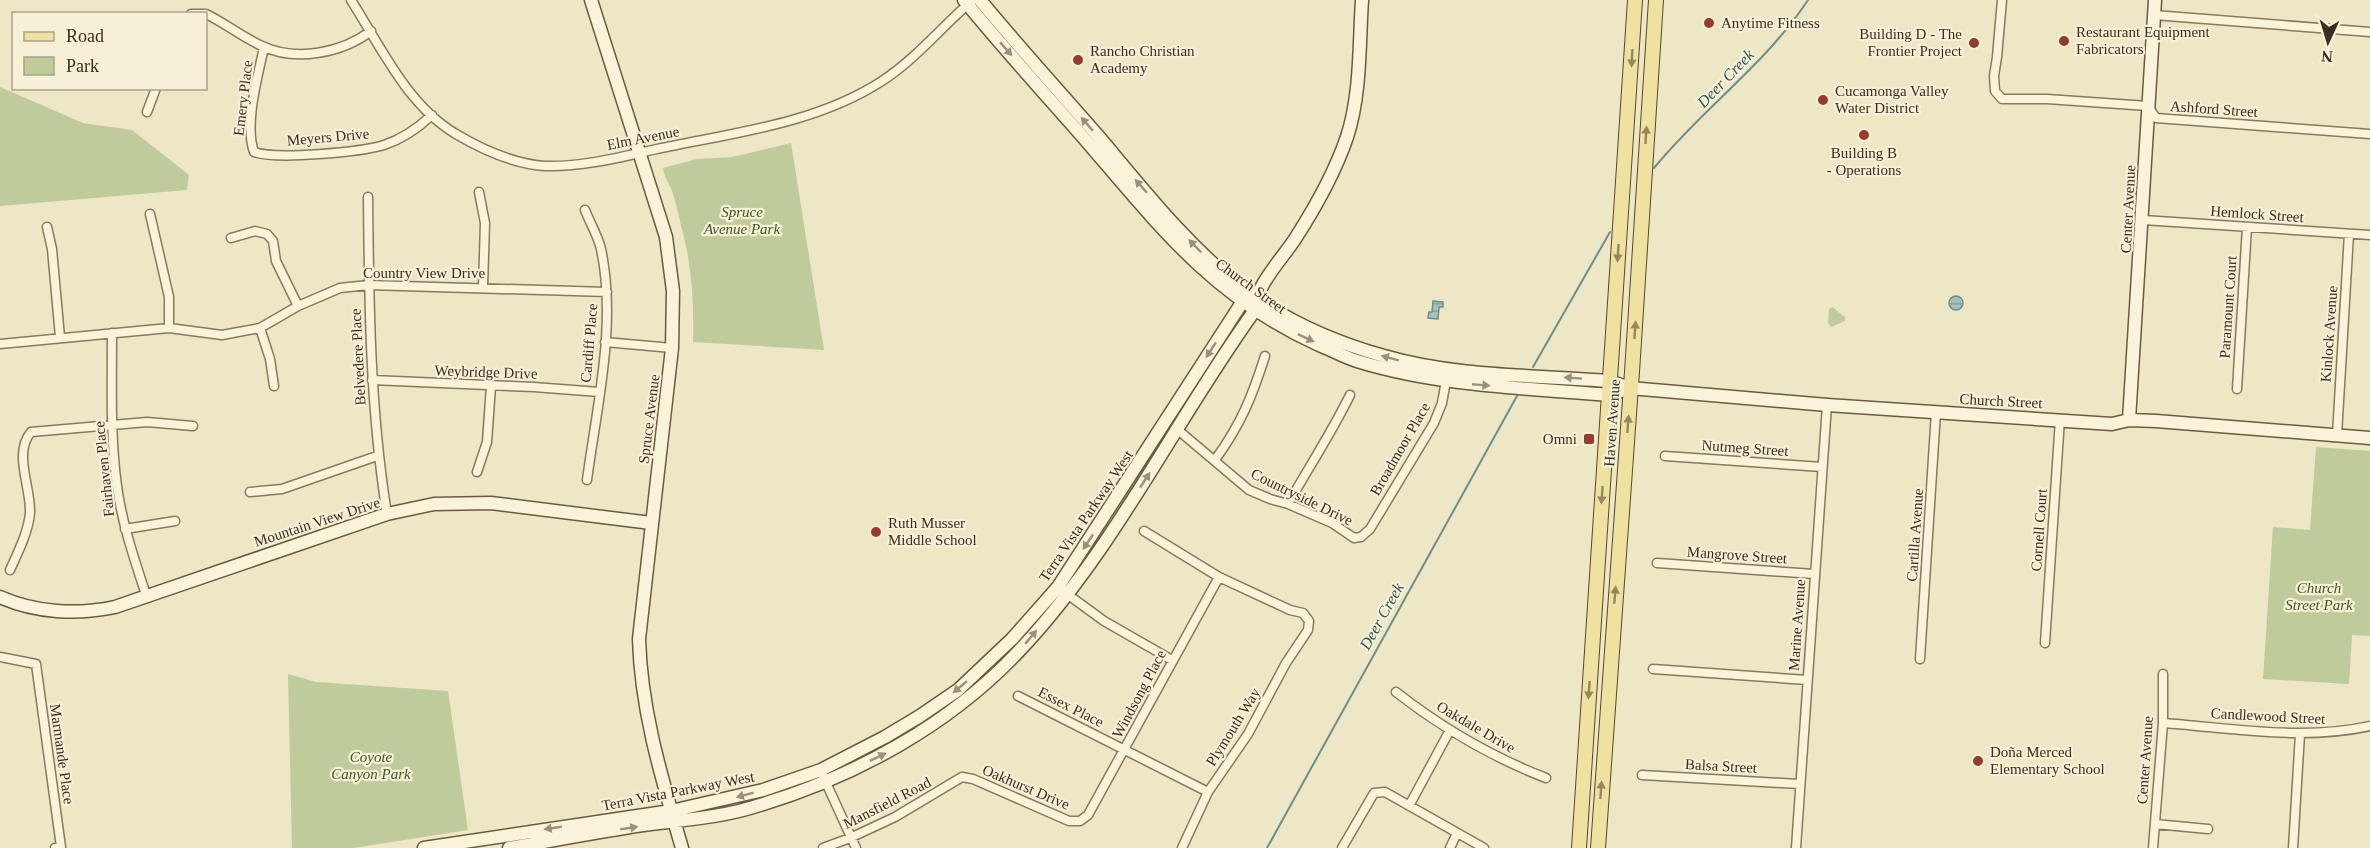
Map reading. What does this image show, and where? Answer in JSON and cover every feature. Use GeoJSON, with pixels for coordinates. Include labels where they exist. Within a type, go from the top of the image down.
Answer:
{"type":"FeatureCollection","features":[{"type":"Feature","properties":{"kind":"main road","name":"Haven Avenue"},"geometry":{"type":"LineString","coordinates":[[1578,848],[1635,0]]}},
{"type":"Feature","properties":{"kind":"main road","name":"Haven Avenue"},"geometry":{"type":"LineString","coordinates":[[1598,848],[1656,0]]}},
{"type":"Feature","properties":{"kind":"street","name":"Elm Avenue"},"geometry":{"type":"LineString","coordinates":[[351,0],[402,83],[432,115],[454,133],[484,149],[508,159],[543,166],[574,165],[640,153],[730,135],[817,112],[855,96],[882,81],[914,56],[968,2]]}},
{"type":"Feature","properties":{"kind":"street","name":"Spruce Avenue"},"geometry":{"type":"LineString","coordinates":[[591,0],[666,237],[670,258],[673,291],[672,348],[640,616],[640,665],[646,714],[682,848]]}},
{"type":"Feature","properties":{"kind":"street","name":"Church Street"},"geometry":{"type":"LineString","coordinates":[[980,0],[1193,244],[1270,320],[1354,360],[1396,372],[1536,376],[1609,388]]}},
{"type":"Feature","properties":{"kind":"street","name":"Terra Vista Parkway West"},"geometry":{"type":"LineString","coordinates":[[1063,590],[1311,213],[1347,136],[1356,96],[1362,0]]}},
{"type":"Feature","properties":{"kind":"street","name":"Ashford Street"},"geometry":{"type":"LineString","coordinates":[[2001,0],[1998,57],[1994,76],[1995,91],[2002,99],[2011,101],[2047,99],[2148,106],[2156,118],[2370,134]]}},
{"type":"Feature","properties":{"kind":"street","name":"Center Avenue"},"geometry":{"type":"LineString","coordinates":[[2129,420],[2155,0]]}},
{"type":"Feature","properties":{"kind":"street","name":"Church Street"},"geometry":{"type":"LineString","coordinates":[[968,2],[1148,215],[1208,274],[1251,303]]}},
{"type":"Feature","properties":{"kind":"street"},"geometry":{"type":"LineString","coordinates":[[207,15],[264,47],[311,54],[348,45],[371,31]]}},
{"type":"Feature","properties":{"kind":"street"},"geometry":{"type":"LineString","coordinates":[[2154,15],[2370,32]]}},
{"type":"Feature","properties":{"kind":"street","name":"Emery Place"},"geometry":{"type":"LineString","coordinates":[[254,152],[251,126],[264,47]]}},
{"type":"Feature","properties":{"kind":"street"},"geometry":{"type":"LineString","coordinates":[[147,112],[155,90]]}},
{"type":"Feature","properties":{"kind":"street","name":"Meyers Drive"},"geometry":{"type":"LineString","coordinates":[[254,152],[280,155],[362,150],[404,137],[432,115]]}},
{"type":"Feature","properties":{"kind":"street"},"geometry":{"type":"LineString","coordinates":[[479,192],[485,224],[483,287]]}},
{"type":"Feature","properties":{"kind":"street","name":"Belvedere Place"},"geometry":{"type":"LineString","coordinates":[[368,197],[368,285],[372,380],[377,456],[387,514]]}},
{"type":"Feature","properties":{"kind":"street","name":"Cardiff Place"},"geometry":{"type":"LineString","coordinates":[[585,210],[600,247],[607,292],[605,342],[587,480]]}},
{"type":"Feature","properties":{"kind":"street"},"geometry":{"type":"LineString","coordinates":[[150,214],[169,297],[169,328]]}},
{"type":"Feature","properties":{"kind":"street","name":"Hemlock Street"},"geometry":{"type":"LineString","coordinates":[[2143,220],[2370,235]]}},
{"type":"Feature","properties":{"kind":"street"},"geometry":{"type":"LineString","coordinates":[[47,227],[52,249],[60,337]]}},
{"type":"Feature","properties":{"kind":"street","name":"Paramount Court"},"geometry":{"type":"LineString","coordinates":[[2237,389],[2247,227]]}},
{"type":"Feature","properties":{"kind":"street"},"geometry":{"type":"LineString","coordinates":[[231,237],[255,231],[267,234],[273,241],[276,261],[298,306]]}},
{"type":"Feature","properties":{"kind":"street","name":"Kinlock Avenue"},"geometry":{"type":"LineString","coordinates":[[2337,435],[2349,234]]}},
{"type":"Feature","properties":{"kind":"street","name":"Country View Drive"},"geometry":{"type":"LineString","coordinates":[[0,344],[169,328],[222,334],[260,328],[298,306],[340,288],[368,285],[607,292]]}},
{"type":"Feature","properties":{"kind":"street","name":"Terra Vista Parkway West"},"geometry":{"type":"LineString","coordinates":[[424,848],[673,817],[691,821],[759,806],[823,776],[958,690],[1063,590],[1100,549],[1234,339],[1251,303]]}},
{"type":"Feature","properties":{"kind":"street"},"geometry":{"type":"LineString","coordinates":[[260,328],[270,359],[274,386]]}},
{"type":"Feature","properties":{"kind":"street","name":"Fairhaven Place"},"geometry":{"type":"LineString","coordinates":[[112,333],[111,424],[117,487],[125,529],[147,598]]}},
{"type":"Feature","properties":{"kind":"street"},"geometry":{"type":"LineString","coordinates":[[605,342],[672,348]]}},
{"type":"Feature","properties":{"kind":"street"},"geometry":{"type":"LineString","coordinates":[[1215,460],[1244,415],[1265,356]]}},
{"type":"Feature","properties":{"kind":"street","name":"Church Street"},"geometry":{"type":"LineString","coordinates":[[1447,375],[1530,388],[1630,388],[1827,405],[2112,424],[2129,420],[2370,438]]}},
{"type":"Feature","properties":{"kind":"street","name":"Broadmoor Place"},"geometry":{"type":"LineString","coordinates":[[1361,537],[1370,529],[1434,423],[1442,403],[1447,375]]}},
{"type":"Feature","properties":{"kind":"street","name":"Weybridge Drive"},"geometry":{"type":"LineString","coordinates":[[372,380],[599,392]]}},
{"type":"Feature","properties":{"kind":"street"},"geometry":{"type":"LineString","coordinates":[[477,472],[487,442],[491,386]]}},
{"type":"Feature","properties":{"kind":"street"},"geometry":{"type":"LineString","coordinates":[[1288,504],[1350,395]]}},
{"type":"Feature","properties":{"kind":"street","name":"Marine Avenue"},"geometry":{"type":"LineString","coordinates":[[1796,848],[1827,405]]}},
{"type":"Feature","properties":{"kind":"street","name":"Cartilla Avenue"},"geometry":{"type":"LineString","coordinates":[[1920,659],[1936,412]]}},
{"type":"Feature","properties":{"kind":"street","name":"Cornell Court"},"geometry":{"type":"LineString","coordinates":[[2045,643],[2060,419]]}},
{"type":"Feature","properties":{"kind":"street"},"geometry":{"type":"LineString","coordinates":[[10,570],[25,536],[30,512],[22,447],[31,432],[147,422],[193,426]]}},
{"type":"Feature","properties":{"kind":"street","name":"Countryside Drive"},"geometry":{"type":"LineString","coordinates":[[1178,430],[1249,490],[1332,523],[1354,538],[1361,537]]}},
{"type":"Feature","properties":{"kind":"street"},"geometry":{"type":"LineString","coordinates":[[250,492],[282,489],[377,456]]}},
{"type":"Feature","properties":{"kind":"street","name":"Nutmeg Street"},"geometry":{"type":"LineString","coordinates":[[1665,456],[1822,467]]}},
{"type":"Feature","properties":{"kind":"street","name":"Mountain View Drive"},"geometry":{"type":"LineString","coordinates":[[0,597],[29,607],[73,612],[94,611],[147,598],[387,514],[434,504],[491,503],[651,523]]}},
{"type":"Feature","properties":{"kind":"street"},"geometry":{"type":"LineString","coordinates":[[125,529],[175,521]]}},
{"type":"Feature","properties":{"kind":"street"},"geometry":{"type":"LineString","coordinates":[[1144,531],[1219,577]]}},
{"type":"Feature","properties":{"kind":"street","name":"Mangrove Street"},"geometry":{"type":"LineString","coordinates":[[1657,563],[1814,574]]}},
{"type":"Feature","properties":{"kind":"street","name":"Plymouth Way"},"geometry":{"type":"LineString","coordinates":[[1182,848],[1208,792],[1248,734],[1286,663],[1308,630],[1309,621],[1303,613],[1290,610],[1219,577]]}},
{"type":"Feature","properties":{"kind":"street","name":"Windsong Place"},"geometry":{"type":"LineString","coordinates":[[1080,821],[1088,816],[1219,577]]}},
{"type":"Feature","properties":{"kind":"street"},"geometry":{"type":"LineString","coordinates":[[1063,590],[1104,621],[1172,660]]}},
{"type":"Feature","properties":{"kind":"street","name":"Marmande Place"},"geometry":{"type":"LineString","coordinates":[[0,657],[36,664],[58,848]]}},
{"type":"Feature","properties":{"kind":"street"},"geometry":{"type":"LineString","coordinates":[[1653,669],[1808,680]]}},
{"type":"Feature","properties":{"kind":"street","name":"Center Avenue"},"geometry":{"type":"LineString","coordinates":[[2153,848],[2163,723],[2163,674]]}},
{"type":"Feature","properties":{"kind":"street","name":"Oakdale Drive"},"geometry":{"type":"LineString","coordinates":[[1396,692],[1450,730],[1520,768],[1546,778]]}},
{"type":"Feature","properties":{"kind":"street","name":"Essex Place"},"geometry":{"type":"LineString","coordinates":[[1018,696],[1208,792]]}},
{"type":"Feature","properties":{"kind":"street","name":"Candlewood Street"},"geometry":{"type":"LineString","coordinates":[[2163,723],[2300,734],[2343,732],[2370,726]]}},
{"type":"Feature","properties":{"kind":"street"},"geometry":{"type":"LineString","coordinates":[[1409,806],[1450,730]]}},
{"type":"Feature","properties":{"kind":"street"},"geometry":{"type":"LineString","coordinates":[[2293,848],[2300,734]]}},
{"type":"Feature","properties":{"kind":"street","name":"Balsa Street"},"geometry":{"type":"LineString","coordinates":[[1642,775],[1799,784]]}},
{"type":"Feature","properties":{"kind":"street"},"geometry":{"type":"LineString","coordinates":[[823,776],[856,848]]}},
{"type":"Feature","properties":{"kind":"street","name":"Oakhurst Drive"},"geometry":{"type":"LineString","coordinates":[[962,777],[973,779],[1069,821],[1080,821]]}},
{"type":"Feature","properties":{"kind":"street","name":"Mansfield Road"},"geometry":{"type":"LineString","coordinates":[[823,848],[895,817],[962,777]]}},
{"type":"Feature","properties":{"kind":"street"},"geometry":{"type":"LineString","coordinates":[[1342,848],[1374,793],[1385,792],[1484,848]]}},
{"type":"Feature","properties":{"kind":"street","name":"Terra Vista Parkway West"},"geometry":{"type":"LineString","coordinates":[[509,848],[673,817]]}},
{"type":"Feature","properties":{"kind":"street"},"geometry":{"type":"LineString","coordinates":[[2155,824],[2208,829]]}},
{"type":"Feature","properties":{"kind":"street"},"geometry":{"type":"LineString","coordinates":[[1450,848],[1457,833]]}},
{"type":"Feature","properties":{"kind":"green space"},"geometry":{"type":"Polygon","coordinates":[[[0,87],[83,123],[132,130],[189,175],[187,190],[0,206],[0,87]]]}},
{"type":"Feature","properties":{"kind":"green space","name":"Spruce Avenue Park"},"geometry":{"type":"Polygon","coordinates":[[[791,143],[824,350],[693,342],[693,298],[688,255],[672,191],[663,168],[697,159],[732,157],[791,143]]]}},
{"type":"Feature","properties":{"kind":"green space"},"geometry":{"type":"Polygon","coordinates":[[[1832,307],[1845,317],[1845,321],[1831,327],[1828,323],[1829,309],[1832,307]]]}},
{"type":"Feature","properties":{"kind":"green space","name":"Church Street Park"},"geometry":{"type":"Polygon","coordinates":[[[2316,447],[2370,451],[2370,636],[2352,635],[2349,684],[2263,679],[2273,527],[2310,530],[2316,447]]]}},
{"type":"Feature","properties":{"kind":"green space","name":"Coyote Canyon Park"},"geometry":{"type":"Polygon","coordinates":[[[288,674],[316,682],[448,691],[468,830],[354,848],[292,848],[288,674]]]}},
{"type":"Feature","properties":{"kind":"water"},"geometry":{"type":"Polygon","coordinates":[[[1956,296],[1961,298],[1963,303],[1961,308],[1956,310],[1951,308],[1949,303],[1951,298],[1956,296]]]}},
{"type":"Feature","properties":{"kind":"water"},"geometry":{"type":"Polygon","coordinates":[[[1433,301],[1443,302],[1443,307],[1439,307],[1438,319],[1428,318],[1429,312],[1432,312],[1433,301]]]}},
{"type":"Feature","properties":{"kind":"waterway","name":"Deer Creek"},"geometry":{"type":"LineString","coordinates":[[1654,168],[1692,126],[1773,45],[1808,0]]}},
{"type":"Feature","properties":{"kind":"waterway","name":"Deer Creek"},"geometry":{"type":"LineString","coordinates":[[1533,367],[1610,232]]}},
{"type":"Feature","properties":{"kind":"waterway","name":"Deer Creek"},"geometry":{"type":"LineString","coordinates":[[1267,848],[1517,396]]}},
{"type":"Feature","properties":{"kind":"place","name":"Anytime Fitness"},"geometry":{"type":"Point","coordinates":[1709,23]}},
{"type":"Feature","properties":{"kind":"place","name":"Restaurant Equipment Fabricators"},"geometry":{"type":"Point","coordinates":[2064,41]}},
{"type":"Feature","properties":{"kind":"place","name":"Building D - The Frontier Project"},"geometry":{"type":"Point","coordinates":[1974,43]}},
{"type":"Feature","properties":{"kind":"place","name":"Rancho Christian Academy"},"geometry":{"type":"Point","coordinates":[1078,60]}},
{"type":"Feature","properties":{"kind":"place","name":"Cucamonga Valley Water District"},"geometry":{"type":"Point","coordinates":[1823,100]}},
{"type":"Feature","properties":{"kind":"place","name":"Building B - Operations"},"geometry":{"type":"Point","coordinates":[1864,135]}},
{"type":"Feature","properties":{"kind":"place","name":"Omni"},"geometry":{"type":"Point","coordinates":[1589,439]}},
{"type":"Feature","properties":{"kind":"place","name":"Ruth Musser Middle School"},"geometry":{"type":"Point","coordinates":[876,532]}},
{"type":"Feature","properties":{"kind":"place","name":"Doña Merced Elementary School"},"geometry":{"type":"Point","coordinates":[1978,761]}}]}
